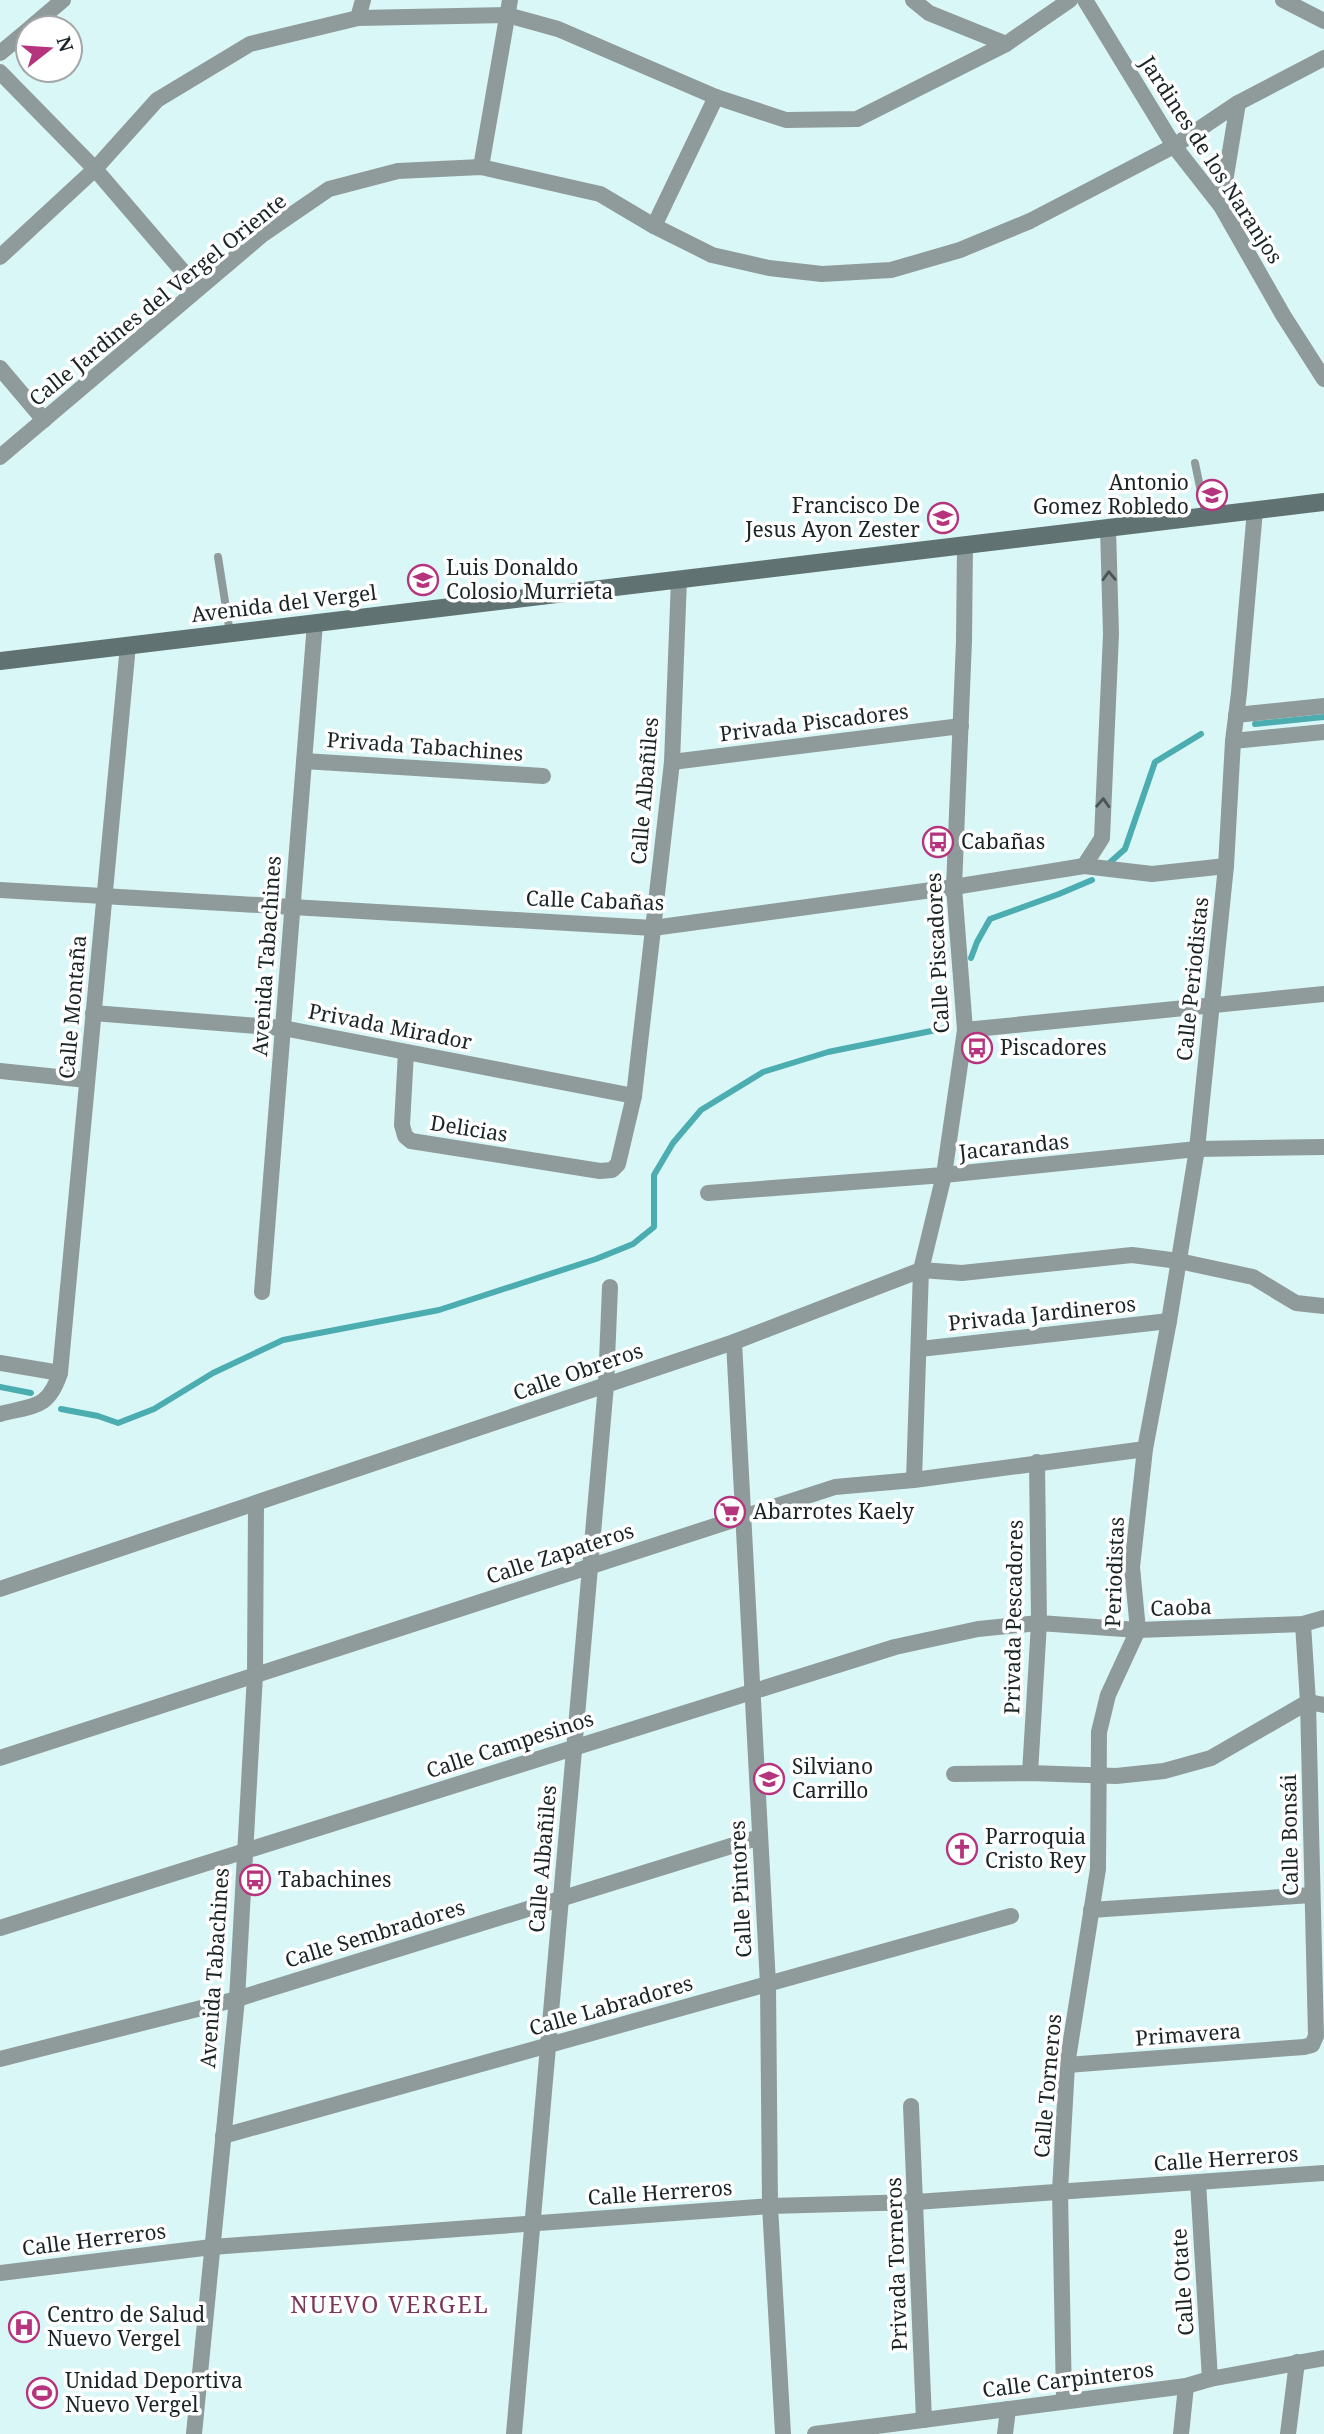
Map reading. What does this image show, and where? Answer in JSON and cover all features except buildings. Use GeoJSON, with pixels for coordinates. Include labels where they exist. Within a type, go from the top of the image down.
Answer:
{"type":"FeatureCollection","features":[{"type":"Feature","properties":{"kind":"street"},"geometry":{"type":"LineString","coordinates":[[47,14],[64,0]]}},
{"type":"Feature","properties":{"kind":"street"},"geometry":{"type":"LineString","coordinates":[[358,18],[363,0]]}},
{"type":"Feature","properties":{"kind":"street"},"geometry":{"type":"LineString","coordinates":[[913,0],[929,13],[1006,44]]}},
{"type":"Feature","properties":{"kind":"street"},"geometry":{"type":"LineString","coordinates":[[0,257],[95,169],[157,100],[250,44],[358,18],[509,8],[716,97],[786,120],[858,119],[1006,44],[1070,0]]}},
{"type":"Feature","properties":{"kind":"street","name":"Jardines de los Naranjos"},"geometry":{"type":"LineString","coordinates":[[1085,0],[1174,146],[1220,206],[1283,315],[1324,379]]}},
{"type":"Feature","properties":{"kind":"street"},"geometry":{"type":"LineString","coordinates":[[1283,0],[1324,21]]}},
{"type":"Feature","properties":{"kind":"street"},"geometry":{"type":"LineString","coordinates":[[481,167],[509,8]]}},
{"type":"Feature","properties":{"kind":"street"},"geometry":{"type":"LineString","coordinates":[[0,53],[14,41]]}},
{"type":"Feature","properties":{"kind":"street","name":"Calle Jardines del Vergel Oriente"},"geometry":{"type":"LineString","coordinates":[[0,457],[262,235],[329,189],[398,171],[481,167],[600,194],[712,256],[769,268],[822,274],[891,270],[960,250],[1030,221],[1174,146],[1238,103],[1324,58]]}},
{"type":"Feature","properties":{"kind":"street"},"geometry":{"type":"LineString","coordinates":[[0,72],[95,169],[198,289]]}},
{"type":"Feature","properties":{"kind":"street"},"geometry":{"type":"LineString","coordinates":[[654,226],[716,97]]}},
{"type":"Feature","properties":{"kind":"street"},"geometry":{"type":"LineString","coordinates":[[1220,206],[1238,103]]}},
{"type":"Feature","properties":{"kind":"street"},"geometry":{"type":"LineString","coordinates":[[0,368],[44,420]]}},
{"type":"Feature","properties":{"kind":"street","name":"Avenida del Vergel"},"geometry":{"type":"LineString","coordinates":[[0,661],[1324,502]]}},
{"type":"Feature","properties":{"kind":"street","name":"Calle Periodistas"},"geometry":{"type":"LineString","coordinates":[[1145,1449],[1197,1149],[1226,866],[1233,741],[1255,510]]}},
{"type":"Feature","properties":{"kind":"street"},"geometry":{"type":"LineString","coordinates":[[1083,866],[1102,838],[1111,634],[1108,528]]}},
{"type":"Feature","properties":{"kind":"street","name":"Calle Piscadores"},"geometry":{"type":"LineString","coordinates":[[914,1480],[921,1270],[944,1175],[965,1030],[954,887],[965,545]]}},
{"type":"Feature","properties":{"kind":"street","name":"Calle Albañiles"},"geometry":{"type":"LineString","coordinates":[[612,1170],[618,1164],[634,1096],[672,762],[679,579]]}},
{"type":"Feature","properties":{"kind":"street","name":"Avenida Tabachines"},"geometry":{"type":"LineString","coordinates":[[262,1293],[315,623]]}},
{"type":"Feature","properties":{"kind":"street","name":"Calle Montaña"},"geometry":{"type":"LineString","coordinates":[[60,1373],[128,645]]}},
{"type":"Feature","properties":{"kind":"street"},"geometry":{"type":"LineString","coordinates":[[1236,715],[1324,706]]}},
{"type":"Feature","properties":{"kind":"street","name":"Privada Piscadores"},"geometry":{"type":"LineString","coordinates":[[672,762],[961,726]]}},
{"type":"Feature","properties":{"kind":"street"},"geometry":{"type":"LineString","coordinates":[[1233,741],[1324,732]]}},
{"type":"Feature","properties":{"kind":"street","name":"Privada Tabachines"},"geometry":{"type":"LineString","coordinates":[[304,761],[544,776]]}},
{"type":"Feature","properties":{"kind":"street","name":"Calle Cabañas"},"geometry":{"type":"LineString","coordinates":[[0,890],[653,928],[954,887],[1083,866],[1152,874],[1226,866]]}},
{"type":"Feature","properties":{"kind":"street"},"geometry":{"type":"LineString","coordinates":[[965,1030],[1324,994]]}},
{"type":"Feature","properties":{"kind":"street","name":"Privada Mirador"},"geometry":{"type":"LineString","coordinates":[[93,1013],[283,1028],[634,1096]]}},
{"type":"Feature","properties":{"kind":"street","name":"Delicias"},"geometry":{"type":"LineString","coordinates":[[406,1052],[402,1125],[405,1136],[411,1141],[600,1171],[612,1170]]}},
{"type":"Feature","properties":{"kind":"street"},"geometry":{"type":"LineString","coordinates":[[0,1071],[87,1080]]}},
{"type":"Feature","properties":{"kind":"street","name":"Jacarandas"},"geometry":{"type":"LineString","coordinates":[[708,1193],[944,1175],[1197,1149],[1324,1147]]}},
{"type":"Feature","properties":{"kind":"street","name":"Calle Obreros"},"geometry":{"type":"LineString","coordinates":[[0,1589],[734,1342],[921,1270],[962,1273],[1132,1255],[1179,1261],[1252,1277],[1296,1303],[1324,1306]]}},
{"type":"Feature","properties":{"kind":"street","name":"Calle Albañiles"},"geometry":{"type":"LineString","coordinates":[[513,2434],[607,1385],[610,1287]]}},
{"type":"Feature","properties":{"kind":"street","name":"Privada Jardineros"},"geometry":{"type":"LineString","coordinates":[[920,1349],[1169,1321]]}},
{"type":"Feature","properties":{"kind":"street","name":"Calle Pintores"},"geometry":{"type":"LineString","coordinates":[[734,1342],[768,1984],[770,2206],[783,2434]]}},
{"type":"Feature","properties":{"kind":"street"},"geometry":{"type":"LineString","coordinates":[[0,1363],[60,1373],[54,1392],[38,1406],[0,1414]]}},
{"type":"Feature","properties":{"kind":"street","name":"Calle Zapateros"},"geometry":{"type":"LineString","coordinates":[[0,1758],[835,1487],[914,1480],[1145,1449]]}},
{"type":"Feature","properties":{"kind":"street","name":"Periodistas"},"geometry":{"type":"LineString","coordinates":[[1100,1775],[1099,1732],[1108,1696],[1138,1630],[1132,1567],[1145,1449]]}},
{"type":"Feature","properties":{"kind":"street","name":"Privada Pescadores"},"geometry":{"type":"LineString","coordinates":[[1030,1773],[1039,1623],[1037,1462]]}},
{"type":"Feature","properties":{"kind":"street","name":"Avenida Tabachines"},"geometry":{"type":"LineString","coordinates":[[194,2434],[236,1999],[254,1675],[256,1503]]}},
{"type":"Feature","properties":{"kind":"street","name":"Caoba"},"geometry":{"type":"LineString","coordinates":[[1039,1623],[1138,1630],[1303,1624],[1324,1618]]}},
{"type":"Feature","properties":{"kind":"street","name":"Calle Campesinos"},"geometry":{"type":"LineString","coordinates":[[0,1928],[895,1647],[978,1629],[1039,1623]]}},
{"type":"Feature","properties":{"kind":"street","name":"Calle Bonsái"},"geometry":{"type":"LineString","coordinates":[[1303,1624],[1316,1703],[1312,1895],[1315,2036],[1312,2045]]}},
{"type":"Feature","properties":{"kind":"street"},"geometry":{"type":"LineString","coordinates":[[954,1774],[1116,1776],[1164,1771],[1211,1758],[1316,1703]]}},
{"type":"Feature","properties":{"kind":"street","name":"Calle Torneros"},"geometry":{"type":"LineString","coordinates":[[1064,2401],[1060,2191],[1067,2065],[1098,1869],[1100,1775]]}},
{"type":"Feature","properties":{"kind":"street","name":"Calle Sembradores"},"geometry":{"type":"LineString","coordinates":[[0,2059],[236,1999],[760,1838]]}},
{"type":"Feature","properties":{"kind":"street"},"geometry":{"type":"LineString","coordinates":[[1091,1910],[1312,1895]]}},
{"type":"Feature","properties":{"kind":"street","name":"Calle Labradores"},"geometry":{"type":"LineString","coordinates":[[223,2136],[1011,1916]]}},
{"type":"Feature","properties":{"kind":"street","name":"Primavera"},"geometry":{"type":"LineString","coordinates":[[1067,2065],[1304,2048],[1312,2045]]}},
{"type":"Feature","properties":{"kind":"street","name":"Privada Torneros"},"geometry":{"type":"LineString","coordinates":[[911,2106],[924,2420]]}},
{"type":"Feature","properties":{"kind":"street","name":"Calle Herreros"},"geometry":{"type":"LineString","coordinates":[[0,2273],[212,2247],[770,2206],[916,2202],[1324,2173]]}},
{"type":"Feature","properties":{"kind":"street","name":"Calle Otate"},"geometry":{"type":"LineString","coordinates":[[1198,2182],[1210,2379]]}},
{"type":"Feature","properties":{"kind":"street","name":"Calle Carpinteros"},"geometry":{"type":"LineString","coordinates":[[815,2434],[1186,2386],[1324,2358]]}},
{"type":"Feature","properties":{"kind":"street"},"geometry":{"type":"LineString","coordinates":[[1288,2434],[1297,2362]]}},
{"type":"Feature","properties":{"kind":"street"},"geometry":{"type":"LineString","coordinates":[[1181,2434],[1186,2386]]}},
{"type":"Feature","properties":{"kind":"street"},"geometry":{"type":"LineString","coordinates":[[1005,2434],[1008,2409]]}},
{"type":"Feature","properties":{"kind":"lane"},"geometry":{"type":"LineString","coordinates":[[1195,463],[1206,516]]}},
{"type":"Feature","properties":{"kind":"lane"},"geometry":{"type":"LineString","coordinates":[[218,557],[230,633]]}},
{"type":"Feature","properties":{"kind":"waterway"},"geometry":{"type":"LineString","coordinates":[[1255,724],[1324,717]]}},
{"type":"Feature","properties":{"kind":"waterway"},"geometry":{"type":"LineString","coordinates":[[1107,865],[1125,849],[1155,762],[1201,734]]}},
{"type":"Feature","properties":{"kind":"waterway"},"geometry":{"type":"LineString","coordinates":[[971,958],[990,919],[1092,880]]}},
{"type":"Feature","properties":{"kind":"waterway"},"geometry":{"type":"LineString","coordinates":[[61,1409],[118,1423],[154,1409],[213,1373],[283,1340],[439,1310],[596,1259],[633,1244],[654,1227],[654,1175],[673,1143],[701,1110],[763,1072],[828,1052],[946,1028]]}},
{"type":"Feature","properties":{"kind":"waterway"},"geometry":{"type":"LineString","coordinates":[[0,1387],[31,1393]]}},
{"type":"Feature","properties":{"kind":"place","name":"Antonio Gomez Robledo"},"geometry":{"type":"Point","coordinates":[1212,495]}},
{"type":"Feature","properties":{"kind":"place","name":"Francisco De Jesus Ayon Zester"},"geometry":{"type":"Point","coordinates":[943,518]}},
{"type":"Feature","properties":{"kind":"place","name":"Luis Donaldo Colosio Murrieta"},"geometry":{"type":"Point","coordinates":[423,580]}},
{"type":"Feature","properties":{"kind":"place","name":"Cabañas"},"geometry":{"type":"Point","coordinates":[938,842]}},
{"type":"Feature","properties":{"kind":"place","name":"Piscadores"},"geometry":{"type":"Point","coordinates":[977,1048]}},
{"type":"Feature","properties":{"kind":"place","name":"Abarrotes Kaely"},"geometry":{"type":"Point","coordinates":[730,1512]}},
{"type":"Feature","properties":{"kind":"place","name":"Silviano Carrillo"},"geometry":{"type":"Point","coordinates":[769,1779]}},
{"type":"Feature","properties":{"kind":"place","name":"Parroquia Cristo Rey"},"geometry":{"type":"Point","coordinates":[962,1849]}},
{"type":"Feature","properties":{"kind":"place","name":"Tabachines"},"geometry":{"type":"Point","coordinates":[255,1880]}},
{"type":"Feature","properties":{"kind":"place","name":"Centro de Salud Nuevo Vergel"},"geometry":{"type":"Point","coordinates":[24,2327]}},
{"type":"Feature","properties":{"kind":"place","name":"Unidad Deportiva Nuevo Vergel"},"geometry":{"type":"Point","coordinates":[42,2393]}},
{"type":"Feature","properties":{"kind":"district","name":"NUEVO VERGEL"},"geometry":{"type":"Point","coordinates":[390,2305]}}]}
